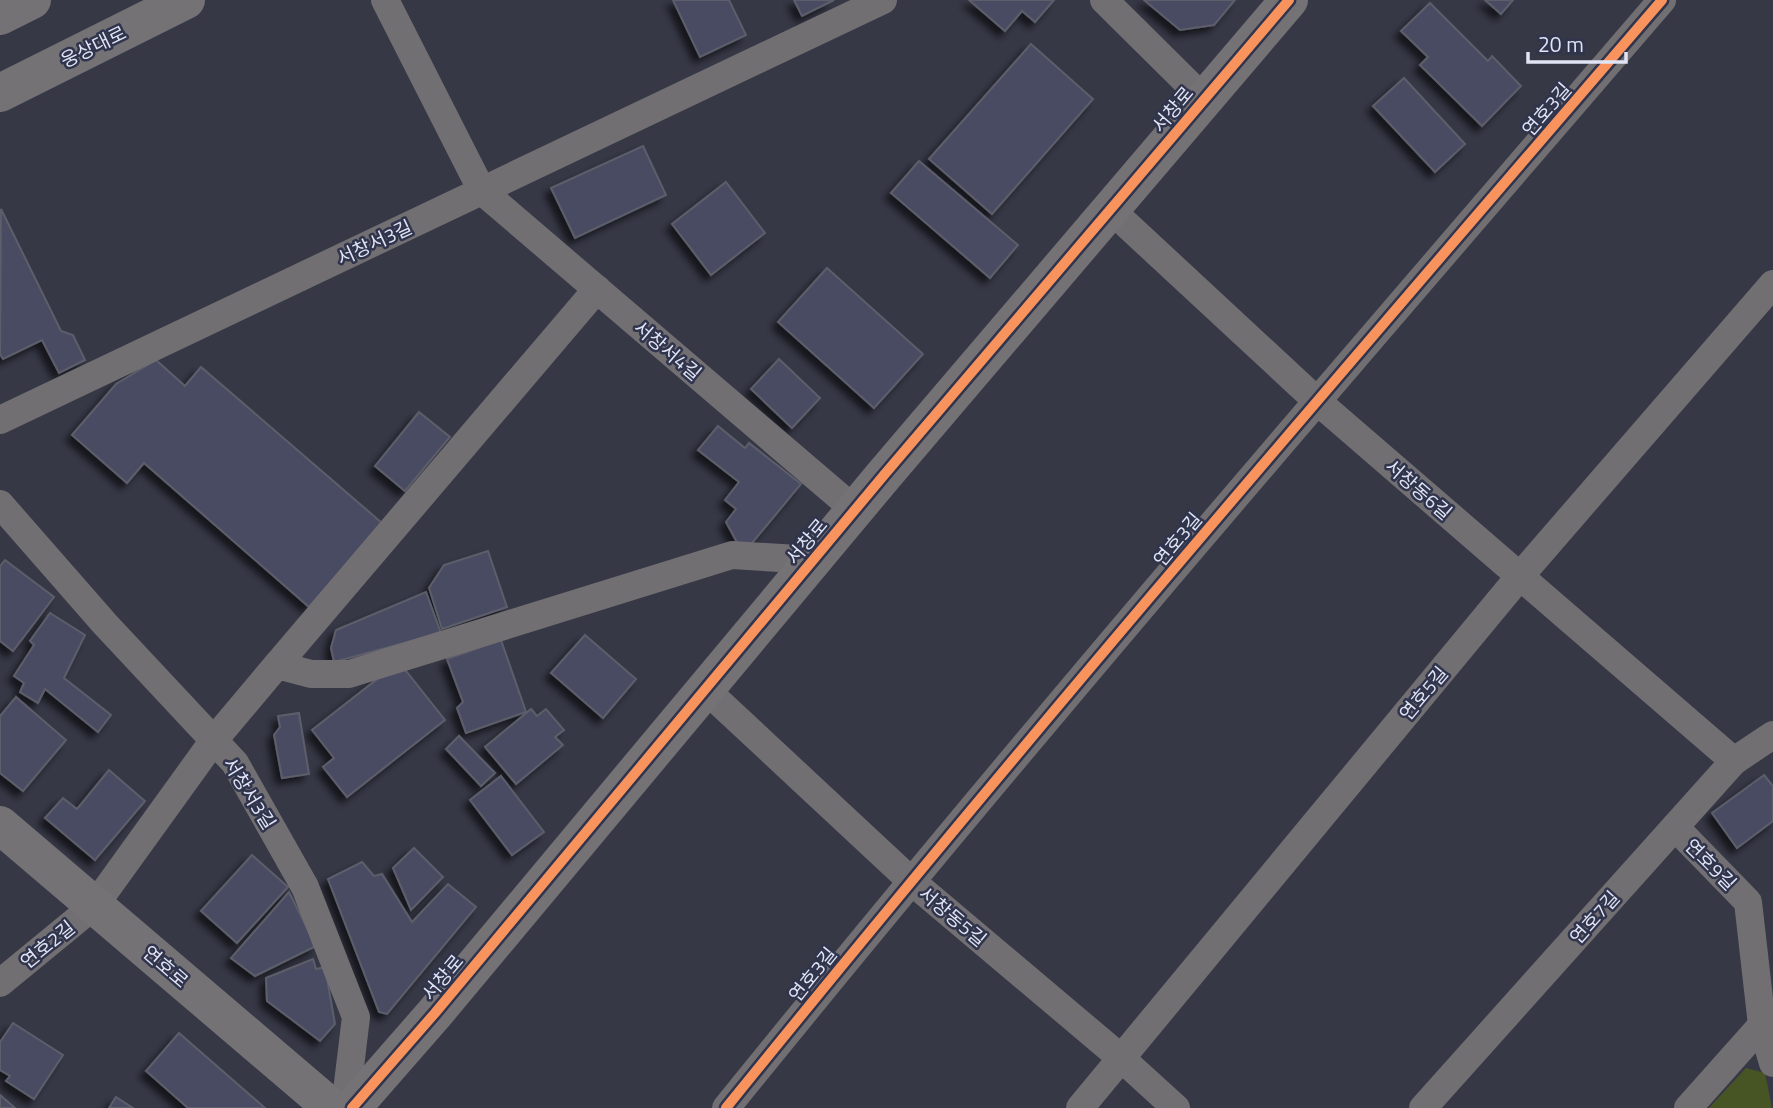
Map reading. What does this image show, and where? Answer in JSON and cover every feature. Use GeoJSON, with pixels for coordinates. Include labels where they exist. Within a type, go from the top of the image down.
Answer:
{"type":"FeatureCollection","features":[{"type":"Feature","properties":{"kind":"street"},"geometry":{"type":"LineString","coordinates":[[0,16],[32,0]]}},
{"type":"Feature","properties":{"kind":"street","name":"웅상대로"},"geometry":{"type":"LineString","coordinates":[[0,93],[186,0]]}},
{"type":"Feature","properties":{"kind":"street","name":"서창서4길"},"geometry":{"type":"LineString","coordinates":[[385,0],[482,191],[855,510]]}},
{"type":"Feature","properties":{"kind":"street"},"geometry":{"type":"LineString","coordinates":[[482,191],[883,0]]}},
{"type":"Feature","properties":{"kind":"street"},"geometry":{"type":"LineString","coordinates":[[1104,0],[1203,98]]}},
{"type":"Feature","properties":{"kind":"street","name":"서창로"},"geometry":{"type":"LineString","coordinates":[[352,1108],[435,1013],[1203,98],[1289,0]]}},
{"type":"Feature","properties":{"kind":"street","name":"연호3길"},"geometry":{"type":"LineString","coordinates":[[726,1108],[910,880],[1662,0]]}},
{"type":"Feature","properties":{"kind":"street","name":"서창서3길"},"geometry":{"type":"LineString","coordinates":[[0,420],[482,191]]}},
{"type":"Feature","properties":{"kind":"street","name":"서창동6길"},"geometry":{"type":"LineString","coordinates":[[1110,209],[1317,401],[1734,761]]}},
{"type":"Feature","properties":{"kind":"street","name":"연호5길"},"geometry":{"type":"LineString","coordinates":[[1080,1108],[1520,576],[1773,284]]}},
{"type":"Feature","properties":{"kind":"street","name":"연호2길"},"geometry":{"type":"LineString","coordinates":[[0,983],[94,905],[214,740],[597,289]]}},
{"type":"Feature","properties":{"kind":"street","name":"서창서3길"},"geometry":{"type":"LineString","coordinates":[[0,504],[105,624],[235,763],[305,887],[356,1017],[345,1108]]}},
{"type":"Feature","properties":{"kind":"street"},"geometry":{"type":"LineString","coordinates":[[277,665],[311,674],[349,674],[732,555],[813,560]]}},
{"type":"Feature","properties":{"kind":"street","name":"서창동5길"},"geometry":{"type":"LineString","coordinates":[[705,689],[910,880],[1121,1058],[1176,1108]]}},
{"type":"Feature","properties":{"kind":"street","name":"연호7길"},"geometry":{"type":"LineString","coordinates":[[1423,1108],[1734,761],[1773,734]]}},
{"type":"Feature","properties":{"kind":"street","name":"연호로"},"geometry":{"type":"LineString","coordinates":[[0,825],[332,1108]]}},
{"type":"Feature","properties":{"kind":"street","name":"연호9길"},"geometry":{"type":"LineString","coordinates":[[1675,827],[1748,902],[1762,1025],[1773,1063]]}},
{"type":"Feature","properties":{"kind":"street"},"geometry":{"type":"LineString","coordinates":[[1688,1108],[1762,1025]]}},
{"type":"Feature","properties":{"kind":"green space"},"geometry":{"type":"Polygon","coordinates":[[[1746,1068],[1765,1073],[1772,1108],[1709,1108],[1746,1068]]]}},
{"type":"Feature","properties":{"kind":"building"},"geometry":{"type":"Polygon","coordinates":[[[673,0],[729,0],[746,35],[700,57],[673,0]]]}},
{"type":"Feature","properties":{"kind":"building"},"geometry":{"type":"Polygon","coordinates":[[[794,0],[834,0],[802,16],[794,0]]]}},
{"type":"Feature","properties":{"kind":"building"},"geometry":{"type":"Polygon","coordinates":[[[969,0],[1054,0],[1035,22],[1022,11],[1005,31],[969,0]]]}},
{"type":"Feature","properties":{"kind":"building"},"geometry":{"type":"Polygon","coordinates":[[[1144,0],[1235,0],[1214,25],[1180,30],[1144,0]]]}},
{"type":"Feature","properties":{"kind":"building"},"geometry":{"type":"Polygon","coordinates":[[[1485,0],[1513,0],[1501,14],[1485,0]]]}},
{"type":"Feature","properties":{"kind":"building"},"geometry":{"type":"Polygon","coordinates":[[[1430,3],[1488,61],[1492,56],[1521,86],[1482,126],[1420,65],[1428,57],[1401,31],[1430,3]]]}},
{"type":"Feature","properties":{"kind":"building"},"geometry":{"type":"Polygon","coordinates":[[[1031,44],[1093,99],[992,214],[929,159],[1031,44]]]}},
{"type":"Feature","properties":{"kind":"building"},"geometry":{"type":"Polygon","coordinates":[[[1404,78],[1465,144],[1435,172],[1373,106],[1404,78]]]}},
{"type":"Feature","properties":{"kind":"building"},"geometry":{"type":"Polygon","coordinates":[[[643,146],[666,195],[575,238],[551,188],[643,146]]]}},
{"type":"Feature","properties":{"kind":"building"},"geometry":{"type":"Polygon","coordinates":[[[919,161],[1018,245],[990,278],[891,193],[919,161]]]}},
{"type":"Feature","properties":{"kind":"building"},"geometry":{"type":"Polygon","coordinates":[[[726,182],[765,233],[711,275],[672,224],[726,182]]]}},
{"type":"Feature","properties":{"kind":"building"},"geometry":{"type":"Polygon","coordinates":[[[1,209],[61,331],[73,335],[85,360],[59,373],[42,340],[3,359],[0,354],[1,209]]]}},
{"type":"Feature","properties":{"kind":"building"},"geometry":{"type":"Polygon","coordinates":[[[827,268],[923,354],[874,408],[778,322],[827,268]]]}},
{"type":"Feature","properties":{"kind":"building"},"geometry":{"type":"Polygon","coordinates":[[[779,359],[820,398],[792,428],[751,389],[779,359]]]}},
{"type":"Feature","properties":{"kind":"building"},"geometry":{"type":"Polygon","coordinates":[[[156,360],[185,386],[201,367],[382,523],[309,607],[144,463],[127,483],[72,435],[116,384],[156,360]]]}},
{"type":"Feature","properties":{"kind":"building"},"geometry":{"type":"Polygon","coordinates":[[[419,412],[450,437],[405,491],[375,466],[419,412]]]}},
{"type":"Feature","properties":{"kind":"building"},"geometry":{"type":"Polygon","coordinates":[[[718,426],[745,448],[749,443],[801,484],[748,548],[739,546],[726,522],[736,509],[725,500],[739,482],[698,450],[718,426]]]}},
{"type":"Feature","properties":{"kind":"building"},"geometry":{"type":"Polygon","coordinates":[[[488,551],[507,607],[442,629],[429,588],[444,565],[488,551]]]}},
{"type":"Feature","properties":{"kind":"building"},"geometry":{"type":"Polygon","coordinates":[[[5,560],[54,597],[13,651],[0,641],[0,566],[5,560]]]}},
{"type":"Feature","properties":{"kind":"building"},"geometry":{"type":"Polygon","coordinates":[[[426,592],[441,633],[334,662],[331,648],[336,630],[426,592]]]}},
{"type":"Feature","properties":{"kind":"building"},"geometry":{"type":"Polygon","coordinates":[[[50,613],[85,635],[64,678],[111,715],[98,732],[45,689],[38,703],[20,692],[24,683],[14,676],[34,645],[30,641],[50,613]]]}},
{"type":"Feature","properties":{"kind":"building"},"geometry":{"type":"Polygon","coordinates":[[[585,635],[636,679],[603,718],[551,673],[585,635]]]}},
{"type":"Feature","properties":{"kind":"building"},"geometry":{"type":"Polygon","coordinates":[[[501,640],[526,712],[466,733],[457,708],[463,702],[447,659],[501,640]]]}},
{"type":"Feature","properties":{"kind":"building"},"geometry":{"type":"Polygon","coordinates":[[[399,662],[445,720],[347,797],[323,767],[334,758],[312,730],[399,662]]]}},
{"type":"Feature","properties":{"kind":"building"},"geometry":{"type":"Polygon","coordinates":[[[16,697],[66,740],[23,791],[0,773],[0,716],[16,697]]]}},
{"type":"Feature","properties":{"kind":"building"},"geometry":{"type":"Polygon","coordinates":[[[531,709],[537,716],[546,709],[564,730],[555,737],[563,745],[516,784],[485,747],[531,709]]]}},
{"type":"Feature","properties":{"kind":"building"},"geometry":{"type":"Polygon","coordinates":[[[299,713],[309,774],[282,778],[274,735],[280,727],[278,716],[299,713]]]}},
{"type":"Feature","properties":{"kind":"building"},"geometry":{"type":"Polygon","coordinates":[[[459,736],[495,773],[481,786],[446,749],[459,736]]]}},
{"type":"Feature","properties":{"kind":"building"},"geometry":{"type":"Polygon","coordinates":[[[109,770],[145,801],[95,860],[45,818],[63,798],[77,809],[109,770]]]}},
{"type":"Feature","properties":{"kind":"building"},"geometry":{"type":"Polygon","coordinates":[[[1764,775],[1773,786],[1773,821],[1737,848],[1712,813],[1764,775]]]}},
{"type":"Feature","properties":{"kind":"building"},"geometry":{"type":"Polygon","coordinates":[[[501,776],[544,832],[512,855],[470,800],[501,776]]]}},
{"type":"Feature","properties":{"kind":"building"},"geometry":{"type":"Polygon","coordinates":[[[414,848],[443,877],[411,910],[393,868],[414,848]]]}},
{"type":"Feature","properties":{"kind":"building"},"geometry":{"type":"Polygon","coordinates":[[[252,855],[288,887],[237,943],[201,911],[252,855]]]}},
{"type":"Feature","properties":{"kind":"building"},"geometry":{"type":"Polygon","coordinates":[[[362,862],[374,876],[382,874],[412,922],[448,884],[476,907],[387,1014],[379,1012],[328,879],[362,862]]]}},
{"type":"Feature","properties":{"kind":"building"},"geometry":{"type":"Polygon","coordinates":[[[289,892],[316,946],[255,976],[231,958],[289,892]]]}},
{"type":"Feature","properties":{"kind":"building"},"geometry":{"type":"Polygon","coordinates":[[[313,959],[316,969],[325,967],[335,1024],[320,1041],[267,1001],[266,978],[313,959]]]}},
{"type":"Feature","properties":{"kind":"building"},"geometry":{"type":"Polygon","coordinates":[[[13,1023],[63,1055],[34,1099],[6,1081],[10,1076],[0,1070],[0,1042],[13,1023]]]}},
{"type":"Feature","properties":{"kind":"building"},"geometry":{"type":"Polygon","coordinates":[[[179,1033],[265,1108],[188,1108],[146,1071],[179,1033]]]}},
{"type":"Feature","properties":{"kind":"building"},"geometry":{"type":"Polygon","coordinates":[[[0,1095],[15,1108],[0,1108],[0,1095]]]}},
{"type":"Feature","properties":{"kind":"building"},"geometry":{"type":"Polygon","coordinates":[[[116,1097],[133,1108],[109,1108],[116,1097]]]}},
{"type":"Feature","properties":{"kind":"cycle path"},"geometry":{"type":"LineString","coordinates":[[352,1108],[435,1013],[884,475],[1289,0]]}},
{"type":"Feature","properties":{"kind":"cycle path"},"geometry":{"type":"LineString","coordinates":[[726,1108],[1073,689],[1662,0]]}}]}
